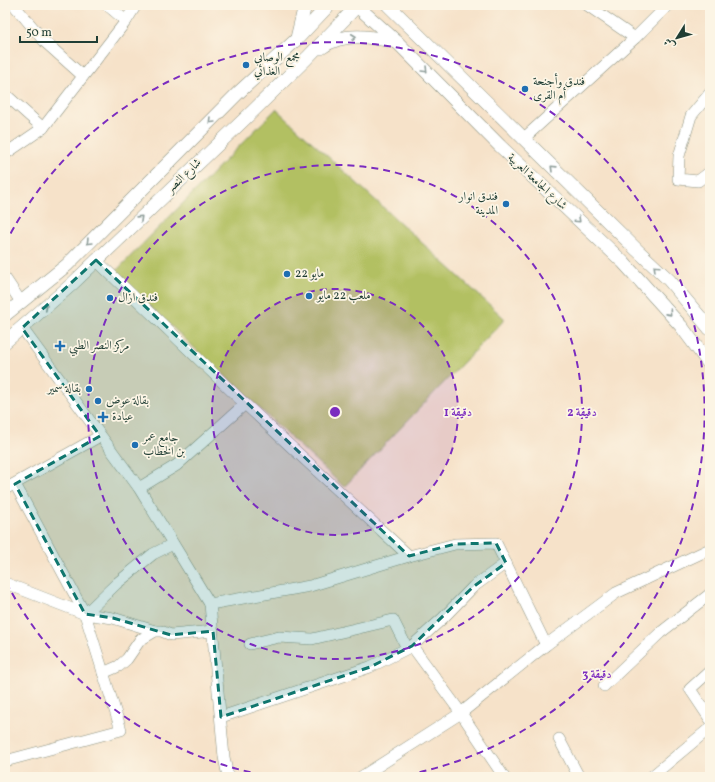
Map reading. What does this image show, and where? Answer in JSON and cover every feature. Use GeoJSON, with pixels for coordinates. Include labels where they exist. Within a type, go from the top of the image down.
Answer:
{"type":"FeatureCollection","features":[{"type":"Feature","properties":{"kind":"main road"},"geometry":{"type":"LineString","coordinates":[[297,39],[305,5]]}},
{"type":"Feature","properties":{"kind":"main road","name":"شارع النصر"},"geometry":{"type":"LineString","coordinates":[[5,315],[66,265],[229,103],[297,39],[329,5]]}},
{"type":"Feature","properties":{"kind":"main road","name":"شارع الجامعة العربية"},"geometry":{"type":"LineString","coordinates":[[388,5],[523,139],[669,280],[710,329]]}},
{"type":"Feature","properties":{"kind":"main road"},"geometry":{"type":"LineString","coordinates":[[396,5],[412,29]]}},
{"type":"Feature","properties":{"kind":"main road","name":"شارع النصر"},"geometry":{"type":"LineString","coordinates":[[5,342],[71,285],[266,99],[357,6]]}},
{"type":"Feature","properties":{"kind":"main road","name":"شارع الجامعة العربية"},"geometry":{"type":"LineString","coordinates":[[357,6],[398,42],[500,146],[623,262],[681,326],[710,365]]}},
{"type":"Feature","properties":{"kind":"main road"},"geometry":{"type":"LineString","coordinates":[[307,58],[326,44],[346,38],[360,36],[398,42]]}},
{"type":"Feature","properties":{"kind":"main road"},"geometry":{"type":"LineString","coordinates":[[249,84],[253,92],[261,98],[266,99]]}},
{"type":"Feature","properties":{"kind":"main road"},"geometry":{"type":"LineString","coordinates":[[229,103],[237,104],[241,107],[245,118]]}},
{"type":"Feature","properties":{"kind":"street"},"geometry":{"type":"LineString","coordinates":[[14,5],[46,42],[83,76]]}},
{"type":"Feature","properties":{"kind":"street"},"geometry":{"type":"LineString","coordinates":[[107,5],[126,21]]}},
{"type":"Feature","properties":{"kind":"street"},"geometry":{"type":"LineString","coordinates":[[5,154],[43,128],[126,21],[136,5]]}},
{"type":"Feature","properties":{"kind":"street"},"geometry":{"type":"LineString","coordinates":[[587,5],[635,38]]}},
{"type":"Feature","properties":{"kind":"street"},"geometry":{"type":"LineString","coordinates":[[523,139],[635,38],[668,5]]}},
{"type":"Feature","properties":{"kind":"street"},"geometry":{"type":"LineString","coordinates":[[710,93],[691,116],[679,156],[678,178],[698,181],[710,172]]}},
{"type":"Feature","properties":{"kind":"street"},"geometry":{"type":"LineString","coordinates":[[5,94],[43,128]]}},
{"type":"Feature","properties":{"kind":"street"},"geometry":{"type":"LineString","coordinates":[[96,260],[245,404],[409,556]]}},
{"type":"Feature","properties":{"kind":"street"},"geometry":{"type":"LineString","coordinates":[[5,278],[21,302]]}},
{"type":"Feature","properties":{"kind":"street"},"geometry":{"type":"LineString","coordinates":[[22,328],[139,488],[210,604],[224,757],[228,777]]}},
{"type":"Feature","properties":{"kind":"street"},"geometry":{"type":"LineString","coordinates":[[139,488],[177,464],[245,404]]}},
{"type":"Feature","properties":{"kind":"street"},"geometry":{"type":"LineString","coordinates":[[5,490],[100,436]]}},
{"type":"Feature","properties":{"kind":"street"},"geometry":{"type":"LineString","coordinates":[[5,761],[121,730],[84,614],[15,484]]}},
{"type":"Feature","properties":{"kind":"street"},"geometry":{"type":"LineString","coordinates":[[210,604],[310,586],[409,556],[455,544],[496,543],[546,645]]}},
{"type":"Feature","properties":{"kind":"street"},"geometry":{"type":"LineString","coordinates":[[84,614],[116,584],[152,554],[173,544]]}},
{"type":"Feature","properties":{"kind":"street"},"geometry":{"type":"LineString","coordinates":[[361,777],[461,713],[546,645],[616,593],[710,549]]}},
{"type":"Feature","properties":{"kind":"street"},"geometry":{"type":"LineString","coordinates":[[221,718],[370,667],[410,647],[443,618],[473,587],[506,563]]}},
{"type":"Feature","properties":{"kind":"street"},"geometry":{"type":"LineString","coordinates":[[5,583],[84,614],[113,618],[155,632]]}},
{"type":"Feature","properties":{"kind":"street"},"geometry":{"type":"LineString","coordinates":[[604,686],[660,633],[710,594]]}},
{"type":"Feature","properties":{"kind":"street"},"geometry":{"type":"LineString","coordinates":[[250,644],[279,637],[312,639],[393,620],[410,647],[461,713],[504,777]]}},
{"type":"Feature","properties":{"kind":"street"},"geometry":{"type":"LineString","coordinates":[[103,673],[123,663],[134,651],[140,640],[155,632],[161,631],[171,635],[213,631]]}},
{"type":"Feature","properties":{"kind":"street"},"geometry":{"type":"LineString","coordinates":[[710,670],[690,689],[710,719]]}},
{"type":"Feature","properties":{"kind":"street"},"geometry":{"type":"LineString","coordinates":[[651,777],[710,728]]}},
{"type":"Feature","properties":{"kind":"street"},"geometry":{"type":"LineString","coordinates":[[559,739],[579,777]]}},
{"type":"Feature","properties":{"kind":"highlighted area"},"geometry":{"type":"Polygon","coordinates":[[[96,260],[409,556],[455,544],[496,543],[506,563],[473,587],[412,646],[370,667],[221,717],[213,631],[171,635],[113,618],[85,614],[15,484],[100,436],[22,328],[96,260]]]}},
{"type":"Feature","properties":{"kind":"green space","name":"ملعب 22 مايو"},"geometry":{"type":"Polygon","coordinates":[[[276,109],[505,319],[344,487],[114,273],[276,109]]]}},
{"type":"Feature","properties":{"kind":"place","name":"مجمع الوصابي الغذائي"},"geometry":{"type":"Point","coordinates":[246,65]}},
{"type":"Feature","properties":{"kind":"place","name":"فندق وأجنحة أم القرى"},"geometry":{"type":"Point","coordinates":[525,89]}},
{"type":"Feature","properties":{"kind":"place","name":"فندق انوار المدينة"},"geometry":{"type":"Point","coordinates":[506,204]}},
{"type":"Feature","properties":{"kind":"place","name":"22 مايو"},"geometry":{"type":"Point","coordinates":[287,274]}},
{"type":"Feature","properties":{"kind":"place","name":"ملعب 22 مايو"},"geometry":{"type":"Point","coordinates":[309,296]}},
{"type":"Feature","properties":{"kind":"place","name":"فندق ازال"},"geometry":{"type":"Point","coordinates":[110,298]}},
{"type":"Feature","properties":{"kind":"place","name":"مركز النصر الطبي"},"geometry":{"type":"Point","coordinates":[60,346]}},
{"type":"Feature","properties":{"kind":"place","name":"بقالة سمير"},"geometry":{"type":"Point","coordinates":[89,389]}},
{"type":"Feature","properties":{"kind":"place","name":"بقالة عوض"},"geometry":{"type":"Point","coordinates":[98,401]}},
{"type":"Feature","properties":{"kind":"place","name":"عيادة"},"geometry":{"type":"Point","coordinates":[103,417]}},
{"type":"Feature","properties":{"kind":"place","name":"جامع عمر بن الخطاب"},"geometry":{"type":"Point","coordinates":[135,445]}}]}
